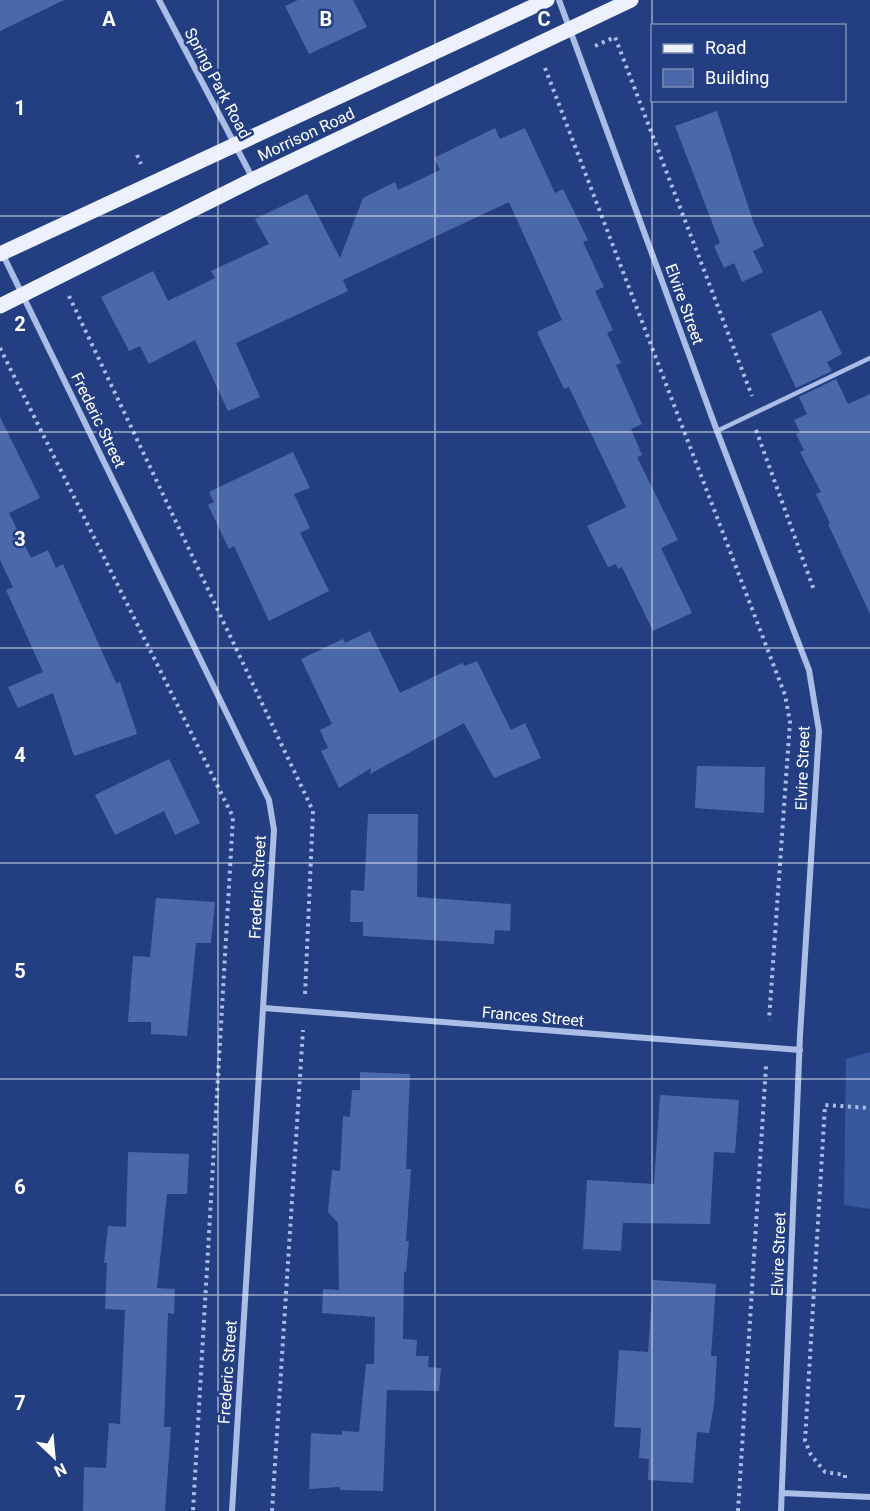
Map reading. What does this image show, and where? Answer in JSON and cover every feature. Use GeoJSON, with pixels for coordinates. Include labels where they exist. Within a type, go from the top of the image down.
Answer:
{"type":"FeatureCollection","features":[{"type":"Feature","properties":{"kind":"main road","name":"Morrison Road"},"geometry":{"type":"LineString","coordinates":[[1,253],[547,0]]}},
{"type":"Feature","properties":{"kind":"main road","name":"Morrison Road"},"geometry":{"type":"LineString","coordinates":[[0,306],[254,179],[631,0]]}},
{"type":"Feature","properties":{"kind":"street","name":"Spring Park Road"},"geometry":{"type":"LineString","coordinates":[[159,0],[254,179]]}},
{"type":"Feature","properties":{"kind":"street","name":"Elvire Street"},"geometry":{"type":"LineString","coordinates":[[560,0],[717,431],[809,670],[815,697],[819,731],[800,1050],[781,1511]]}},
{"type":"Feature","properties":{"kind":"street","name":"Frederic Street"},"geometry":{"type":"LineString","coordinates":[[1,253],[269,800],[274,830],[232,1511]]}},
{"type":"Feature","properties":{"kind":"street","name":"Frances Street"},"geometry":{"type":"LineString","coordinates":[[264,1008],[800,1050]]}},
{"type":"Feature","properties":{"kind":"street"},"geometry":{"type":"LineString","coordinates":[[783,1493],[870,1497]]}},
{"type":"Feature","properties":{"kind":"lane"},"geometry":{"type":"LineString","coordinates":[[717,431],[870,358]]}},
{"type":"Feature","properties":{"kind":"path"},"geometry":{"type":"LineString","coordinates":[[615,37],[753,400],[753,414],[758,435],[814,590]]}},
{"type":"Feature","properties":{"kind":"path"},"geometry":{"type":"LineString","coordinates":[[544,68],[784,695],[790,722],[769,1020]]}},
{"type":"Feature","properties":{"kind":"path"},"geometry":{"type":"LineString","coordinates":[[69,296],[313,811],[304,1011],[272,1511]]}},
{"type":"Feature","properties":{"kind":"path"},"geometry":{"type":"LineString","coordinates":[[0,348],[233,817],[193,1511]]}},
{"type":"Feature","properties":{"kind":"path"},"geometry":{"type":"LineString","coordinates":[[738,1511],[767,1048]]}},
{"type":"Feature","properties":{"kind":"path"},"geometry":{"type":"LineString","coordinates":[[845,1475],[825,1472],[811,1455],[805,1441],[825,1105],[870,1108]]}},
{"type":"Feature","properties":{"kind":"shaded area"},"geometry":{"type":"Polygon","coordinates":[[[870,1052],[870,1209],[844,1205],[846,1059],[870,1052]]]}},
{"type":"Feature","properties":{"kind":"building"},"geometry":{"type":"Polygon","coordinates":[[[0,0],[64,0],[0,31],[0,0]]]}},
{"type":"Feature","properties":{"kind":"building"},"geometry":{"type":"Polygon","coordinates":[[[298,0],[353,0],[367,27],[309,54],[285,6],[298,0]]]}},
{"type":"Feature","properties":{"kind":"building"},"geometry":{"type":"Polygon","coordinates":[[[717,111],[753,221],[764,246],[753,251],[763,272],[742,282],[734,263],[724,268],[714,246],[720,243],[675,126],[717,111]]]}},
{"type":"Feature","properties":{"kind":"building"},"geometry":{"type":"Polygon","coordinates":[[[495,128],[500,139],[525,128],[555,193],[563,189],[588,240],[583,242],[604,287],[595,291],[613,330],[607,333],[621,363],[616,365],[642,424],[631,429],[642,455],[637,457],[678,540],[661,548],[692,613],[653,631],[622,567],[618,569],[616,564],[608,567],[587,526],[626,507],[569,387],[564,389],[537,332],[562,320],[509,202],[343,280],[348,291],[236,343],[260,397],[228,411],[195,340],[149,364],[140,346],[129,351],[101,297],[153,271],[168,301],[215,278],[211,271],[269,244],[255,219],[307,194],[340,258],[363,198],[395,182],[398,190],[440,170],[434,158],[495,128]]]}},
{"type":"Feature","properties":{"kind":"building"},"geometry":{"type":"Polygon","coordinates":[[[821,310],[842,354],[827,362],[832,371],[796,388],[771,334],[821,310]]]}},
{"type":"Feature","properties":{"kind":"building"},"geometry":{"type":"Polygon","coordinates":[[[836,379],[848,404],[870,394],[870,614],[828,524],[830,523],[816,494],[821,492],[800,452],[804,450],[796,434],[800,432],[794,420],[807,414],[799,397],[836,379]]]}},
{"type":"Feature","properties":{"kind":"building"},"geometry":{"type":"Polygon","coordinates":[[[0,417],[40,498],[9,513],[31,558],[48,550],[56,568],[63,564],[116,683],[120,682],[137,734],[74,756],[53,693],[18,708],[8,687],[43,672],[6,590],[13,587],[0,560],[0,417]]]}},
{"type":"Feature","properties":{"kind":"building"},"geometry":{"type":"Polygon","coordinates":[[[293,452],[310,488],[294,494],[310,528],[300,533],[329,591],[269,621],[234,546],[229,549],[208,505],[214,502],[209,492],[293,452]]]}},
{"type":"Feature","properties":{"kind":"building"},"geometry":{"type":"Polygon","coordinates":[[[370,631],[400,693],[462,663],[465,666],[477,661],[511,730],[525,723],[541,758],[494,778],[464,723],[370,774],[371,768],[339,788],[321,751],[328,748],[320,730],[332,724],[301,659],[343,639],[345,643],[370,631]]]}},
{"type":"Feature","properties":{"kind":"building"},"geometry":{"type":"Polygon","coordinates":[[[169,759],[200,823],[175,835],[164,811],[115,835],[95,795],[169,759]]]}},
{"type":"Feature","properties":{"kind":"building"},"geometry":{"type":"Polygon","coordinates":[[[697,766],[765,767],[764,813],[695,808],[697,766]]]}},
{"type":"Feature","properties":{"kind":"building"},"geometry":{"type":"Polygon","coordinates":[[[368,814],[418,814],[417,897],[511,904],[510,931],[495,930],[494,944],[363,936],[363,922],[350,922],[351,890],[364,891],[368,814]]]}},
{"type":"Feature","properties":{"kind":"building"},"geometry":{"type":"Polygon","coordinates":[[[156,898],[215,902],[211,943],[196,943],[187,1036],[151,1034],[151,1022],[128,1022],[133,956],[150,957],[156,898]]]}},
{"type":"Feature","properties":{"kind":"building"},"geometry":{"type":"Polygon","coordinates":[[[360,1072],[410,1074],[406,1169],[411,1169],[406,1241],[409,1241],[406,1272],[404,1271],[403,1339],[417,1340],[416,1356],[429,1356],[428,1367],[441,1368],[439,1391],[387,1390],[383,1491],[340,1490],[340,1487],[309,1489],[311,1433],[342,1435],[342,1431],[359,1432],[366,1364],[374,1364],[375,1317],[322,1313],[323,1289],[339,1290],[338,1223],[328,1212],[332,1170],[340,1171],[343,1116],[350,1117],[352,1090],[360,1090],[360,1072]]]}},
{"type":"Feature","properties":{"kind":"building"},"geometry":{"type":"Polygon","coordinates":[[[660,1095],[739,1100],[735,1153],[714,1152],[710,1224],[623,1223],[621,1251],[583,1249],[587,1180],[654,1184],[660,1095]]]}},
{"type":"Feature","properties":{"kind":"building"},"geometry":{"type":"Polygon","coordinates":[[[128,1152],[189,1154],[187,1194],[167,1194],[157,1288],[175,1289],[174,1314],[168,1313],[164,1427],[171,1427],[165,1511],[83,1511],[84,1467],[106,1468],[109,1423],[120,1424],[125,1310],[105,1309],[107,1263],[104,1263],[108,1226],[126,1227],[128,1152]]]}},
{"type":"Feature","properties":{"kind":"building"},"geometry":{"type":"Polygon","coordinates":[[[653,1280],[716,1284],[711,1356],[717,1356],[714,1405],[709,1433],[697,1432],[693,1483],[648,1480],[649,1459],[639,1458],[641,1428],[614,1427],[619,1350],[648,1352],[653,1280]]]}}]}
